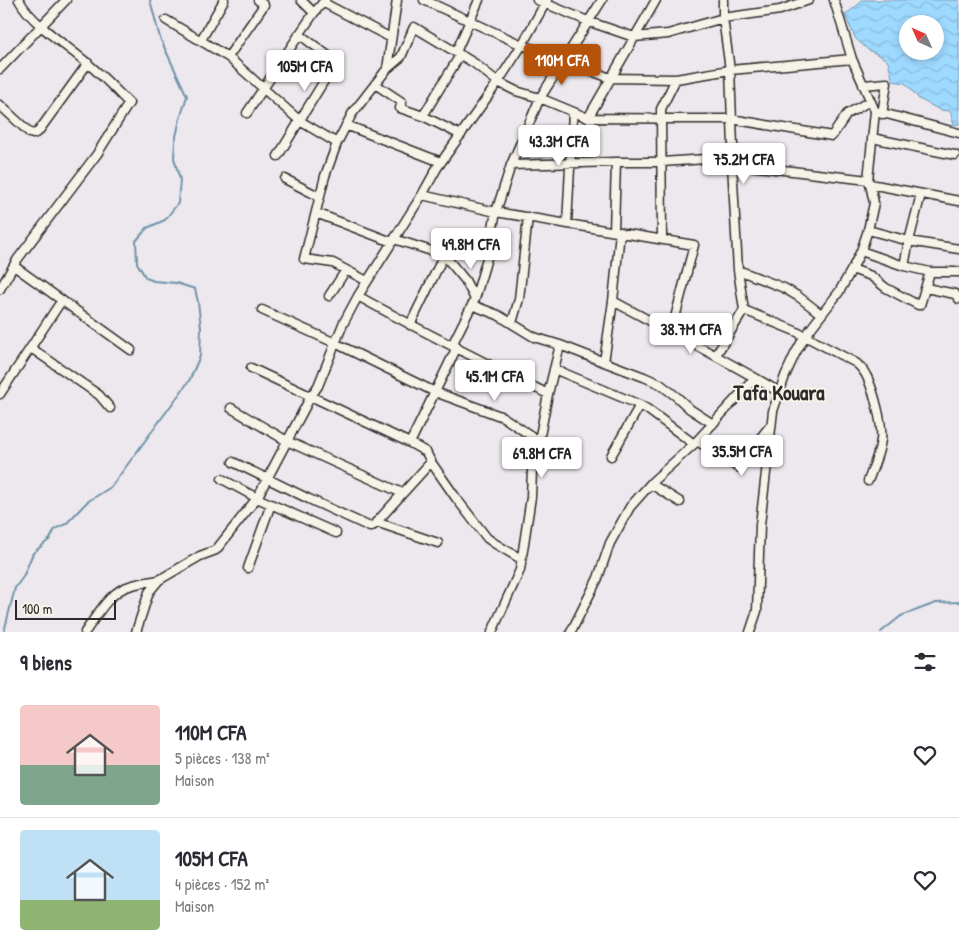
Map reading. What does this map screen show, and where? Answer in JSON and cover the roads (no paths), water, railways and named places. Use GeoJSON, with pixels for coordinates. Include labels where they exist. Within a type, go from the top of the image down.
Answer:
{"type":"FeatureCollection","features":[{"type":"Feature","properties":{"kind":"street"},"geometry":{"type":"LineString","coordinates":[[0,289],[14,266],[97,154],[129,103],[88,63],[41,26],[19,0]]}},
{"type":"Feature","properties":{"kind":"street"},"geometry":{"type":"LineString","coordinates":[[0,69],[66,0]]}},
{"type":"Feature","properties":{"kind":"street"},"geometry":{"type":"LineString","coordinates":[[201,40],[224,0]]}},
{"type":"Feature","properties":{"kind":"street"},"geometry":{"type":"LineString","coordinates":[[228,58],[264,5],[258,0]]}},
{"type":"Feature","properties":{"kind":"street"},"geometry":{"type":"LineString","coordinates":[[301,0],[314,13]]}},
{"type":"Feature","properties":{"kind":"street"},"geometry":{"type":"LineString","coordinates":[[386,69],[397,0]]}},
{"type":"Feature","properties":{"kind":"street"},"geometry":{"type":"LineString","coordinates":[[424,0],[522,45],[610,78],[676,79],[730,70],[852,59]]}},
{"type":"Feature","properties":{"kind":"street"},"geometry":{"type":"LineString","coordinates":[[423,116],[458,53],[469,20],[479,0]]}},
{"type":"Feature","properties":{"kind":"street"},"geometry":{"type":"LineString","coordinates":[[537,0],[546,2],[590,22],[634,37],[668,34],[724,18],[780,10],[809,0]]}},
{"type":"Feature","properties":{"kind":"street"},"geometry":{"type":"LineString","coordinates":[[410,442],[435,392],[473,302],[487,258],[496,212],[511,165],[540,98],[590,22],[602,0]]}},
{"type":"Feature","properties":{"kind":"street"},"geometry":{"type":"LineString","coordinates":[[588,118],[656,0]]}},
{"type":"Feature","properties":{"kind":"street"},"geometry":{"type":"LineString","coordinates":[[716,355],[744,310],[738,270],[732,164],[730,70],[723,0]]}},
{"type":"Feature","properties":{"kind":"street"},"geometry":{"type":"LineString","coordinates":[[834,0],[852,59],[870,101],[879,112],[959,134]]}},
{"type":"Feature","properties":{"kind":"street"},"geometry":{"type":"LineString","coordinates":[[247,114],[299,34],[325,1],[391,38]]}},
{"type":"Feature","properties":{"kind":"street"},"geometry":{"type":"LineString","coordinates":[[136,632],[149,592],[159,580],[200,556],[216,550],[257,498],[318,386],[343,324],[358,296],[441,162],[522,45],[546,2]]}},
{"type":"Feature","properties":{"kind":"street"},"geometry":{"type":"LineString","coordinates":[[166,20],[228,58],[300,121],[337,143]]}},
{"type":"Feature","properties":{"kind":"street"},"geometry":{"type":"LineString","coordinates":[[367,281],[333,264],[304,259],[325,176],[337,143],[352,114],[386,69],[402,57],[414,27],[474,63],[498,82],[516,91],[540,98],[588,118],[732,119],[832,136],[847,114],[870,101]]}},
{"type":"Feature","properties":{"kind":"street"},"geometry":{"type":"LineString","coordinates":[[278,156],[335,63],[299,34]]}},
{"type":"Feature","properties":{"kind":"street"},"geometry":{"type":"LineString","coordinates":[[0,105],[30,133],[38,132],[88,63]]}},
{"type":"Feature","properties":{"kind":"street"},"geometry":{"type":"LineString","coordinates":[[662,239],[661,109],[676,79]]}},
{"type":"Feature","properties":{"kind":"street"},"geometry":{"type":"LineString","coordinates":[[750,632],[756,611],[760,525],[773,411],[788,367],[805,336],[838,292],[861,251],[874,203],[869,182],[872,138],[887,83],[863,85]]}},
{"type":"Feature","properties":{"kind":"street"},"geometry":{"type":"LineString","coordinates":[[375,84],[402,102],[400,108],[423,116],[461,135]]}},
{"type":"Feature","properties":{"kind":"street"},"geometry":{"type":"LineString","coordinates":[[568,224],[572,112]]}},
{"type":"Feature","properties":{"kind":"street"},"geometry":{"type":"LineString","coordinates":[[346,125],[441,162]]}},
{"type":"Feature","properties":{"kind":"street"},"geometry":{"type":"LineString","coordinates":[[872,138],[954,155]]}},
{"type":"Feature","properties":{"kind":"street"},"geometry":{"type":"LineString","coordinates":[[511,165],[706,160],[869,182],[959,201]]}},
{"type":"Feature","properties":{"kind":"street"},"geometry":{"type":"LineString","coordinates":[[604,362],[613,301],[617,232],[616,162]]}},
{"type":"Feature","properties":{"kind":"street"},"geometry":{"type":"LineString","coordinates":[[285,179],[320,197]]}},
{"type":"Feature","properties":{"kind":"street"},"geometry":{"type":"LineString","coordinates":[[904,266],[921,194]]}},
{"type":"Feature","properties":{"kind":"street"},"geometry":{"type":"LineString","coordinates":[[422,195],[496,212],[694,244],[670,333]]}},
{"type":"Feature","properties":{"kind":"street"},"geometry":{"type":"LineString","coordinates":[[316,213],[393,240],[444,255],[465,280],[473,302],[534,337],[560,345],[660,384],[690,409],[713,424]]}},
{"type":"Feature","properties":{"kind":"street"},"geometry":{"type":"LineString","coordinates":[[512,323],[520,299],[528,217]]}},
{"type":"Feature","properties":{"kind":"street"},"geometry":{"type":"LineString","coordinates":[[868,230],[909,241],[959,249]]}},
{"type":"Feature","properties":{"kind":"street"},"geometry":{"type":"LineString","coordinates":[[861,251],[904,266],[930,272],[959,272]]}},
{"type":"Feature","properties":{"kind":"street"},"geometry":{"type":"LineString","coordinates":[[410,325],[444,255]]}},
{"type":"Feature","properties":{"kind":"street"},"geometry":{"type":"LineString","coordinates":[[14,266],[131,350]]}},
{"type":"Feature","properties":{"kind":"street"},"geometry":{"type":"LineString","coordinates":[[852,269],[871,276],[886,288],[918,306],[920,305],[930,272]]}},
{"type":"Feature","properties":{"kind":"street"},"geometry":{"type":"LineString","coordinates":[[329,296],[346,270]]}},
{"type":"Feature","properties":{"kind":"street"},"geometry":{"type":"LineString","coordinates":[[738,270],[784,288],[821,314]]}},
{"type":"Feature","properties":{"kind":"street"},"geometry":{"type":"LineString","coordinates":[[926,288],[955,294],[959,299]]}},
{"type":"Feature","properties":{"kind":"street"},"geometry":{"type":"LineString","coordinates":[[358,296],[410,325],[548,394]]}},
{"type":"Feature","properties":{"kind":"street"},"geometry":{"type":"LineString","coordinates":[[0,394],[62,300]]}},
{"type":"Feature","properties":{"kind":"street"},"geometry":{"type":"LineString","coordinates":[[613,301],[670,333],[716,355],[779,392]]}},
{"type":"Feature","properties":{"kind":"street"},"geometry":{"type":"LineString","coordinates":[[262,310],[336,343],[435,392],[503,417],[539,441]]}},
{"type":"Feature","properties":{"kind":"street"},"geometry":{"type":"LineString","coordinates":[[744,310],[805,336],[861,367],[868,379],[879,416],[881,430],[880,443],[868,481]]}},
{"type":"Feature","properties":{"kind":"street"},"geometry":{"type":"LineString","coordinates":[[492,632],[519,573],[531,497],[532,470],[560,345]]}},
{"type":"Feature","properties":{"kind":"street"},"geometry":{"type":"LineString","coordinates":[[31,348],[100,395],[110,408]]}},
{"type":"Feature","properties":{"kind":"street"},"geometry":{"type":"LineString","coordinates":[[251,368],[410,442],[426,452],[456,498],[487,538],[521,559]]}},
{"type":"Feature","properties":{"kind":"street"},"geometry":{"type":"LineString","coordinates":[[554,368],[640,405],[737,467],[771,425]]}},
{"type":"Feature","properties":{"kind":"street"},"geometry":{"type":"LineString","coordinates":[[571,632],[598,578],[610,543],[630,507],[651,484],[696,442],[755,378]]}},
{"type":"Feature","properties":{"kind":"street"},"geometry":{"type":"LineString","coordinates":[[610,456],[640,405]]}},
{"type":"Feature","properties":{"kind":"street"},"geometry":{"type":"LineString","coordinates":[[231,408],[287,440],[402,493]]}},
{"type":"Feature","properties":{"kind":"street"},"geometry":{"type":"LineString","coordinates":[[233,462],[367,527],[372,526],[376,522],[431,462]]}},
{"type":"Feature","properties":{"kind":"street"},"geometry":{"type":"LineString","coordinates":[[222,480],[257,498],[336,533]]}},
{"type":"Feature","properties":{"kind":"street"},"geometry":{"type":"LineString","coordinates":[[651,484],[680,502]]}},
{"type":"Feature","properties":{"kind":"street"},"geometry":{"type":"LineString","coordinates":[[248,568],[270,504]]}},
{"type":"Feature","properties":{"kind":"street"},"geometry":{"type":"LineString","coordinates":[[376,522],[438,543]]}},
{"type":"Feature","properties":{"kind":"street"},"geometry":{"type":"LineString","coordinates":[[86,632],[109,600],[122,589],[138,583],[159,580]]}},
{"type":"Feature","properties":{"kind":"water"},"geometry":{"type":"Polygon","coordinates":[[[861,0],[959,0],[959,124],[954,125],[950,111],[940,110],[919,99],[905,83],[893,81],[888,62],[867,49],[855,38],[845,15],[860,3],[861,0]]]}},
{"type":"Feature","properties":{"kind":"waterway"},"geometry":{"type":"LineString","coordinates":[[4,632],[15,588],[23,577],[33,553],[50,539],[55,529],[66,524],[87,502],[111,487],[189,381],[200,356],[201,328],[195,289],[176,283],[154,281],[146,278],[137,263],[136,241],[147,228],[165,220],[178,203],[180,180],[174,158],[175,141],[187,96],[160,38],[150,0]]}},
{"type":"Feature","properties":{"kind":"waterway"},"geometry":{"type":"LineString","coordinates":[[881,632],[901,616],[936,603],[959,602]]}},
{"type":"Feature","properties":{"kind":"district","name":"Tafa Kouara"},"geometry":{"type":"Point","coordinates":[779,392]}}]}
